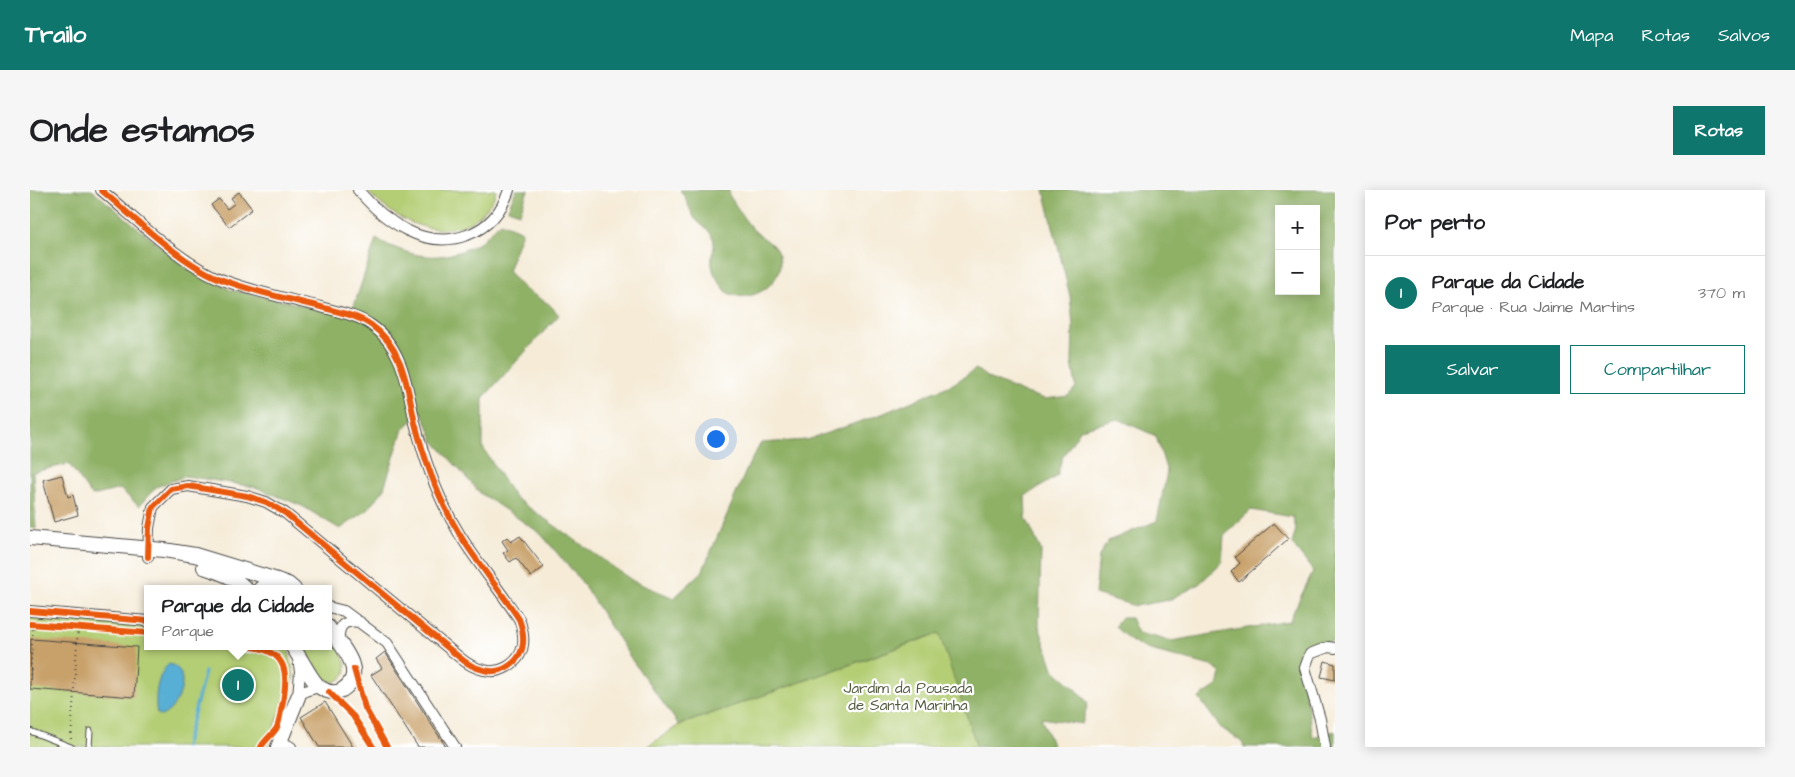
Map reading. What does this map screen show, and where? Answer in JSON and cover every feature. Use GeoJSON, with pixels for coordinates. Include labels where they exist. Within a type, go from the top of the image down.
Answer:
{"type":"FeatureCollection","features":[{"type":"Feature","properties":{"kind":"street"},"geometry":{"type":"LineString","coordinates":[[101,190],[179,255],[221,280],[351,315],[371,325],[386,340],[400,359],[424,454],[441,499],[473,555],[503,594],[519,619],[524,632],[523,646],[520,657],[501,671],[484,670],[470,665],[458,658],[285,513],[266,502],[247,496],[188,486],[171,489],[153,507],[149,528],[148,552]]}},
{"type":"Feature","properties":{"kind":"street"},"geometry":{"type":"LineString","coordinates":[[358,190],[384,216],[399,226],[419,236],[437,240],[456,240],[479,231],[496,216],[509,190]]}},
{"type":"Feature","properties":{"kind":"street"},"geometry":{"type":"LineString","coordinates":[[30,538],[148,552],[203,566],[224,574],[242,585]]}},
{"type":"Feature","properties":{"kind":"street"},"geometry":{"type":"LineString","coordinates":[[30,546],[195,555],[289,585]]}},
{"type":"Feature","properties":{"kind":"street"},"geometry":{"type":"LineString","coordinates":[[265,585],[277,580]]}},
{"type":"Feature","properties":{"kind":"street"},"geometry":{"type":"LineString","coordinates":[[332,608],[344,610],[387,643],[455,747]]}},
{"type":"Feature","properties":{"kind":"street"},"geometry":{"type":"LineString","coordinates":[[30,611],[144,621]]}},
{"type":"Feature","properties":{"kind":"street"},"geometry":{"type":"LineString","coordinates":[[340,643],[338,631],[343,624],[349,620],[360,622]]}},
{"type":"Feature","properties":{"kind":"street"},"geometry":{"type":"LineString","coordinates":[[296,650],[318,687],[329,692],[339,692],[347,687],[354,676],[354,669],[352,662],[332,632]]}},
{"type":"Feature","properties":{"kind":"street"},"geometry":{"type":"LineString","coordinates":[[1325,747],[1320,719],[1305,668],[1310,654],[1328,647],[1335,648]]}},
{"type":"Feature","properties":{"kind":"street"},"geometry":{"type":"LineString","coordinates":[[283,745],[298,697],[300,672],[295,650]]}},
{"type":"Feature","properties":{"kind":"street"},"geometry":{"type":"LineString","coordinates":[[298,697],[305,691],[318,687]]}},
{"type":"Feature","properties":{"kind":"lane"},"geometry":{"type":"LineString","coordinates":[[89,747],[90,730]]}},
{"type":"Feature","properties":{"kind":"lane"},"geometry":{"type":"LineString","coordinates":[[30,731],[70,747]]}},
{"type":"Feature","properties":{"kind":"path"},"geometry":{"type":"LineString","coordinates":[[30,680],[32,624],[42,624]]}},
{"type":"Feature","properties":{"kind":"path"},"geometry":{"type":"LineString","coordinates":[[69,626],[88,628]]}},
{"type":"Feature","properties":{"kind":"path"},"geometry":{"type":"LineString","coordinates":[[70,747],[78,627]]}},
{"type":"Feature","properties":{"kind":"green space"},"geometry":{"type":"Polygon","coordinates":[[[30,190],[92,190],[188,269],[231,290],[351,315],[376,239],[413,254],[437,256],[449,255],[475,245],[501,222],[522,231],[508,271],[524,289],[549,304],[559,315],[483,398],[483,448],[514,497],[633,581],[674,598],[702,572],[749,464],[761,443],[807,440],[882,414],[953,384],[976,369],[988,378],[1045,399],[1068,396],[1076,387],[1072,362],[1073,325],[1070,296],[1044,190],[1335,190],[1335,640],[1307,651],[1300,662],[1313,737],[1335,731],[1335,747],[1244,747],[1242,742],[1220,727],[1199,698],[1218,685],[1221,674],[1215,667],[1147,649],[1131,641],[1115,627],[1120,618],[1131,618],[1138,633],[1171,641],[1289,621],[1313,571],[1292,544],[1296,529],[1293,517],[1251,510],[1224,535],[1222,562],[1198,585],[1169,600],[1135,606],[1095,594],[1099,556],[1108,541],[1157,521],[1167,472],[1156,436],[1118,419],[1081,429],[1062,458],[1057,476],[1025,496],[1026,518],[1041,550],[1039,626],[1053,669],[1077,690],[1088,703],[1082,724],[1041,718],[1053,747],[977,747],[939,633],[679,725],[634,663],[581,581],[540,533],[480,493],[434,441],[422,412],[403,429],[383,491],[366,511],[340,529],[302,506],[255,487],[186,476],[156,487],[139,506],[120,489],[92,496],[69,464],[33,472],[36,529],[30,528],[30,190]]]}},
{"type":"Feature","properties":{"kind":"green space"},"geometry":{"type":"Polygon","coordinates":[[[366,190],[496,190],[495,196],[478,217],[460,226],[440,229],[419,226],[398,216],[366,190]]]}},
{"type":"Feature","properties":{"kind":"green space"},"geometry":{"type":"Polygon","coordinates":[[[516,190],[528,190],[520,213],[508,209],[516,190]]]}},
{"type":"Feature","properties":{"kind":"green space"},"geometry":{"type":"Polygon","coordinates":[[[680,190],[729,190],[729,195],[747,222],[754,231],[773,246],[779,256],[779,270],[772,283],[753,295],[738,296],[727,292],[718,281],[712,268],[714,244],[712,236],[696,220],[680,190]]]}},
{"type":"Feature","properties":{"kind":"green space"},"geometry":{"type":"Polygon","coordinates":[[[30,616],[144,627],[144,650],[289,651],[294,676],[267,747],[30,747],[30,616]]]}},
{"type":"Feature","properties":{"kind":"green space","name":"Jardim da Pousada de Santa Marinha"},"geometry":{"type":"Polygon","coordinates":[[[940,633],[977,747],[647,747],[679,725],[940,633]]]}},
{"type":"Feature","properties":{"kind":"green space"},"geometry":{"type":"Polygon","coordinates":[[[332,640],[343,657],[346,670],[339,680],[330,681],[324,678],[306,650],[332,650],[332,640]]]}},
{"type":"Feature","properties":{"kind":"water"},"geometry":{"type":"Polygon","coordinates":[[[169,664],[176,667],[181,673],[181,689],[174,706],[161,716],[157,713],[156,707],[157,687],[165,668],[169,664]]]}},
{"type":"Feature","properties":{"kind":"building"},"geometry":{"type":"Polygon","coordinates":[[[239,192],[252,209],[229,227],[211,205],[219,199],[227,209],[235,203],[231,198],[239,192]]]}},
{"type":"Feature","properties":{"kind":"building"},"geometry":{"type":"Polygon","coordinates":[[[62,475],[68,497],[73,495],[78,515],[54,522],[43,480],[62,475]]]}},
{"type":"Feature","properties":{"kind":"building"},"geometry":{"type":"Polygon","coordinates":[[[1274,523],[1288,539],[1239,582],[1231,572],[1240,563],[1235,557],[1274,523]]]}},
{"type":"Feature","properties":{"kind":"building"},"geometry":{"type":"Polygon","coordinates":[[[520,536],[544,567],[531,577],[516,558],[510,562],[503,553],[508,550],[502,541],[507,537],[511,542],[520,536]]]}},
{"type":"Feature","properties":{"kind":"building"},"geometry":{"type":"Polygon","coordinates":[[[31,639],[137,647],[134,697],[30,689],[31,639]]]}},
{"type":"Feature","properties":{"kind":"building"},"geometry":{"type":"Polygon","coordinates":[[[385,652],[446,747],[418,747],[371,675],[382,668],[376,659],[385,652]]]}},
{"type":"Feature","properties":{"kind":"building"},"geometry":{"type":"Polygon","coordinates":[[[1325,661],[1335,664],[1335,680],[1321,677],[1325,661]]]}},
{"type":"Feature","properties":{"kind":"building"},"geometry":{"type":"Polygon","coordinates":[[[325,702],[353,747],[319,747],[301,717],[325,702]]]}},
{"type":"Feature","properties":{"kind":"waterway"},"geometry":{"type":"LineString","coordinates":[[185,747],[205,672]]}},
{"type":"Feature","properties":{"kind":"cycle path"},"geometry":{"type":"LineString","coordinates":[[101,190],[159,240],[191,264],[207,273],[247,288],[354,316],[371,325],[382,334],[391,345],[402,369],[419,438],[439,495],[460,535],[519,619],[523,633],[523,646],[518,658],[513,663],[496,671],[487,671],[470,665],[285,513],[266,502],[247,496],[188,486],[171,489],[153,507],[149,528],[148,557]]}},
{"type":"Feature","properties":{"kind":"cycle path"},"geometry":{"type":"LineString","coordinates":[[30,611],[144,621]]}},
{"type":"Feature","properties":{"kind":"cycle path"},"geometry":{"type":"LineString","coordinates":[[30,624],[144,633]]}},
{"type":"Feature","properties":{"kind":"cycle path"},"geometry":{"type":"LineString","coordinates":[[261,747],[277,727],[285,682],[285,672],[282,664],[277,657],[264,650]]}},
{"type":"Feature","properties":{"kind":"cycle path"},"geometry":{"type":"LineString","coordinates":[[354,669],[365,708],[387,747]]}},
{"type":"Feature","properties":{"kind":"cycle path"},"geometry":{"type":"LineString","coordinates":[[329,692],[353,716],[373,747]]}},
{"type":"Feature","properties":{"kind":"place","name":"Parque da Cidade"},"geometry":{"type":"Point","coordinates":[238,685]}}]}
